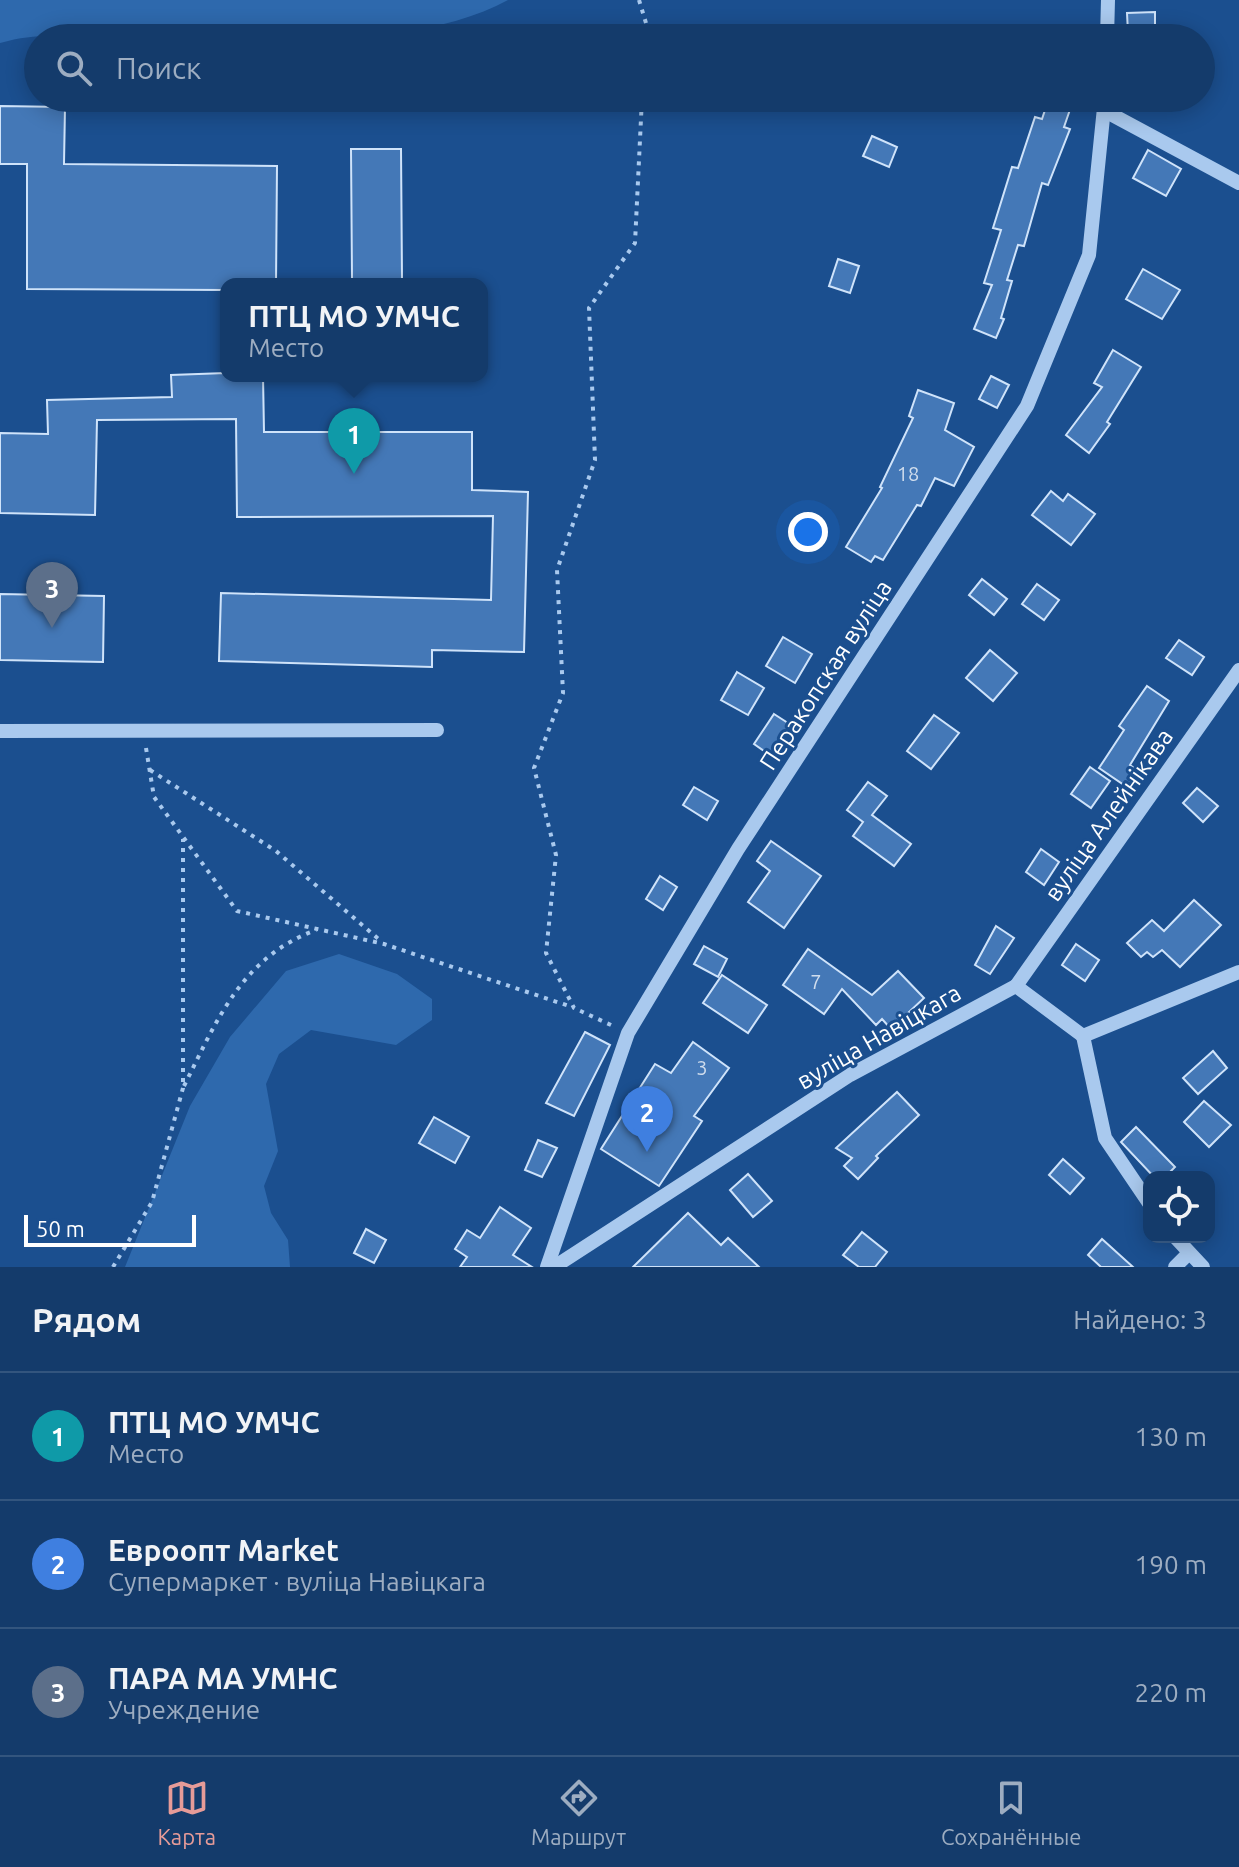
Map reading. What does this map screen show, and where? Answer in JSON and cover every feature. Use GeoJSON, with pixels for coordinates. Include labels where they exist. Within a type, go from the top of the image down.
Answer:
{"type":"FeatureCollection","features":[{"type":"Feature","properties":{"kind":"street"},"geometry":{"type":"LineString","coordinates":[[1107,24],[1108,0]]}},
{"type":"Feature","properties":{"kind":"street","name":"Перакопская вуліца"},"geometry":{"type":"LineString","coordinates":[[547,1267],[628,1033],[738,849],[1027,406],[1089,255],[1104,112]]}},
{"type":"Feature","properties":{"kind":"street"},"geometry":{"type":"LineString","coordinates":[[1117,112],[1239,183]]}},
{"type":"Feature","properties":{"kind":"street","name":"вуліца Алейнікава"},"geometry":{"type":"LineString","coordinates":[[1016,986],[1239,670]]}},
{"type":"Feature","properties":{"kind":"street"},"geometry":{"type":"LineString","coordinates":[[0,731],[437,730]]}},
{"type":"Feature","properties":{"kind":"street"},"geometry":{"type":"LineString","coordinates":[[1083,1036],[1239,972]]}},
{"type":"Feature","properties":{"kind":"street"},"geometry":{"type":"LineString","coordinates":[[1016,986],[1083,1036],[1105,1138],[1143,1194]]}},
{"type":"Feature","properties":{"kind":"street","name":"вуліца Навіцкага"},"geometry":{"type":"LineString","coordinates":[[554,1267],[850,1075],[1016,986]]}},
{"type":"Feature","properties":{"kind":"street"},"geometry":{"type":"LineString","coordinates":[[1180,1243],[1203,1267]]}},
{"type":"Feature","properties":{"kind":"street"},"geometry":{"type":"LineString","coordinates":[[1175,1267],[1188,1254]]}},
{"type":"Feature","properties":{"kind":"path"},"geometry":{"type":"LineString","coordinates":[[639,0],[646,24]]}},
{"type":"Feature","properties":{"kind":"path"},"geometry":{"type":"LineString","coordinates":[[574,1008],[546,953],[556,855],[534,768],[563,693],[557,570],[595,460],[589,308],[635,243],[641,112]]}},
{"type":"Feature","properties":{"kind":"path"},"geometry":{"type":"LineString","coordinates":[[137,733],[145,745],[154,797],[237,911],[384,944],[574,1008],[628,1033]]}},
{"type":"Feature","properties":{"kind":"path"},"geometry":{"type":"LineString","coordinates":[[150,770],[276,851],[384,944]]}},
{"type":"Feature","properties":{"kind":"path"},"geometry":{"type":"LineString","coordinates":[[183,836],[183,1088]]}},
{"type":"Feature","properties":{"kind":"path"},"geometry":{"type":"LineString","coordinates":[[113,1267],[152,1202],[183,1088],[223,1008],[251,971],[288,940],[319,929]]}},
{"type":"Feature","properties":{"kind":"shaded area"},"geometry":{"type":"Polygon","coordinates":[[[0,0],[508,0],[467,17],[440,24],[24,24],[24,38],[0,43],[0,0]]]}},
{"type":"Feature","properties":{"kind":"shaded area"},"geometry":{"type":"Polygon","coordinates":[[[339,954],[397,974],[432,999],[432,1020],[396,1045],[311,1030],[279,1054],[266,1084],[278,1151],[264,1186],[271,1213],[288,1240],[290,1267],[125,1267],[190,1106],[230,1037],[286,971],[339,954]]]}},
{"type":"Feature","properties":{"kind":"building"},"geometry":{"type":"Polygon","coordinates":[[[1155,12],[1155,24],[1128,24],[1127,13],[1155,12]]]}},
{"type":"Feature","properties":{"kind":"building"},"geometry":{"type":"Polygon","coordinates":[[[0,106],[24,106],[24,112],[65,112],[64,164],[277,166],[276,278],[220,278],[220,290],[27,289],[27,164],[0,164],[0,106]]]}},
{"type":"Feature","properties":{"kind":"building"},"geometry":{"type":"Polygon","coordinates":[[[1044,112],[1069,112],[1064,127],[1070,129],[1048,185],[1042,183],[1024,246],[1018,245],[1007,280],[1012,281],[1001,318],[1004,319],[996,338],[974,329],[992,285],[984,283],[1001,230],[993,228],[1012,167],[1018,168],[1035,117],[1042,119],[1044,112]]]}},
{"type":"Feature","properties":{"kind":"building"},"geometry":{"type":"Polygon","coordinates":[[[872,136],[897,147],[889,167],[863,156],[872,136]]]}},
{"type":"Feature","properties":{"kind":"building"},"geometry":{"type":"Polygon","coordinates":[[[351,149],[401,149],[402,278],[352,278],[351,149]]]}},
{"type":"Feature","properties":{"kind":"building"},"geometry":{"type":"Polygon","coordinates":[[[1148,150],[1181,169],[1166,196],[1133,178],[1148,150]]]}},
{"type":"Feature","properties":{"kind":"building"},"geometry":{"type":"Polygon","coordinates":[[[838,259],[859,266],[850,293],[829,286],[838,259]]]}},
{"type":"Feature","properties":{"kind":"building"},"geometry":{"type":"Polygon","coordinates":[[[1143,269],[1180,290],[1162,319],[1126,299],[1143,269]]]}},
{"type":"Feature","properties":{"kind":"building"},"geometry":{"type":"Polygon","coordinates":[[[1113,350],[1141,367],[1107,422],[1110,424],[1089,453],[1066,435],[1102,387],[1094,383],[1113,350]]]}},
{"type":"Feature","properties":{"kind":"building"},"geometry":{"type":"Polygon","coordinates":[[[220,373],[220,382],[263,382],[264,432],[472,432],[472,490],[528,492],[524,652],[432,650],[432,667],[219,661],[221,593],[491,600],[493,516],[237,517],[236,419],[97,420],[95,515],[0,513],[0,433],[48,434],[47,400],[172,397],[171,375],[220,373]]]}},
{"type":"Feature","properties":{"kind":"building"},"geometry":{"type":"Polygon","coordinates":[[[991,376],[1009,385],[997,408],[979,399],[991,376]]]}},
{"type":"Feature","properties":{"kind":"building"},"geometry":{"type":"Polygon","coordinates":[[[918,390],[954,403],[945,430],[974,447],[954,486],[935,478],[921,506],[917,505],[883,560],[875,556],[871,562],[846,547],[882,488],[913,418],[909,416],[918,390]]]}},
{"type":"Feature","properties":{"kind":"building"},"geometry":{"type":"Polygon","coordinates":[[[1051,491],[1063,501],[1068,494],[1095,514],[1071,545],[1032,515],[1051,491]]]}},
{"type":"Feature","properties":{"kind":"building"},"geometry":{"type":"Polygon","coordinates":[[[982,579],[1007,599],[994,615],[969,595],[982,579]]]}},
{"type":"Feature","properties":{"kind":"building"},"geometry":{"type":"Polygon","coordinates":[[[1037,584],[1059,600],[1044,620],[1022,604],[1037,584]]]}},
{"type":"Feature","properties":{"kind":"building"},"geometry":{"type":"Polygon","coordinates":[[[0,594],[104,596],[103,662],[0,660],[0,594]]]}},
{"type":"Feature","properties":{"kind":"building"},"geometry":{"type":"Polygon","coordinates":[[[783,637],[812,654],[795,683],[766,666],[783,637]]]}},
{"type":"Feature","properties":{"kind":"building"},"geometry":{"type":"Polygon","coordinates":[[[1179,640],[1204,657],[1192,675],[1166,658],[1179,640]]]}},
{"type":"Feature","properties":{"kind":"building"},"geometry":{"type":"Polygon","coordinates":[[[990,650],[1017,673],[993,701],[966,678],[990,650]]]}},
{"type":"Feature","properties":{"kind":"building"},"geometry":{"type":"Polygon","coordinates":[[[737,672],[764,688],[748,715],[721,700],[737,672]]]}},
{"type":"Feature","properties":{"kind":"building"},"geometry":{"type":"Polygon","coordinates":[[[1147,686],[1169,701],[1130,765],[1138,771],[1127,787],[1099,768],[1124,730],[1119,726],[1147,686]]]}},
{"type":"Feature","properties":{"kind":"building"},"geometry":{"type":"Polygon","coordinates":[[[774,714],[791,725],[771,756],[754,744],[774,714]]]}},
{"type":"Feature","properties":{"kind":"building"},"geometry":{"type":"Polygon","coordinates":[[[934,715],[959,733],[931,769],[907,751],[934,715]]]}},
{"type":"Feature","properties":{"kind":"building"},"geometry":{"type":"Polygon","coordinates":[[[1090,767],[1110,781],[1091,808],[1071,794],[1090,767]]]}},
{"type":"Feature","properties":{"kind":"building"},"geometry":{"type":"Polygon","coordinates":[[[868,782],[887,796],[872,815],[911,844],[894,866],[853,836],[863,822],[847,810],[868,782]]]}},
{"type":"Feature","properties":{"kind":"building"},"geometry":{"type":"Polygon","coordinates":[[[694,787],[718,801],[707,820],[683,805],[694,787]]]}},
{"type":"Feature","properties":{"kind":"building"},"geometry":{"type":"Polygon","coordinates":[[[1197,788],[1218,806],[1203,822],[1183,803],[1197,788]]]}},
{"type":"Feature","properties":{"kind":"building"},"geometry":{"type":"Polygon","coordinates":[[[771,841],[821,876],[784,928],[748,902],[770,871],[757,861],[771,841]]]}},
{"type":"Feature","properties":{"kind":"building"},"geometry":{"type":"Polygon","coordinates":[[[1041,849],[1059,862],[1044,885],[1026,872],[1041,849]]]}},
{"type":"Feature","properties":{"kind":"building"},"geometry":{"type":"Polygon","coordinates":[[[660,876],[677,887],[663,910],[646,899],[660,876]]]}},
{"type":"Feature","properties":{"kind":"building"},"geometry":{"type":"Polygon","coordinates":[[[1194,900],[1221,925],[1180,967],[1162,950],[1153,957],[1147,952],[1141,957],[1127,943],[1152,920],[1164,931],[1194,900]]]}},
{"type":"Feature","properties":{"kind":"building"},"geometry":{"type":"Polygon","coordinates":[[[996,926],[1014,938],[990,974],[975,965],[996,926]]]}},
{"type":"Feature","properties":{"kind":"building"},"geometry":{"type":"Polygon","coordinates":[[[1076,944],[1099,960],[1085,981],[1062,965],[1076,944]]]}},
{"type":"Feature","properties":{"kind":"building"},"geometry":{"type":"Polygon","coordinates":[[[704,946],[727,959],[718,977],[694,964],[704,946]]]}},
{"type":"Feature","properties":{"kind":"building"},"geometry":{"type":"Polygon","coordinates":[[[808,949],[872,995],[898,971],[924,998],[891,1029],[882,1019],[876,1025],[842,989],[824,1014],[783,985],[808,949]]]}},
{"type":"Feature","properties":{"kind":"building"},"geometry":{"type":"Polygon","coordinates":[[[722,975],[767,1005],[748,1033],[703,1003],[722,975]]]}},
{"type":"Feature","properties":{"kind":"building"},"geometry":{"type":"Polygon","coordinates":[[[585,1032],[610,1045],[574,1116],[546,1103],[585,1032]]]}},
{"type":"Feature","properties":{"kind":"building"},"geometry":{"type":"Polygon","coordinates":[[[693,1042],[729,1068],[694,1116],[702,1121],[659,1186],[601,1149],[655,1064],[671,1073],[693,1042]]]}},
{"type":"Feature","properties":{"kind":"building"},"geometry":{"type":"Polygon","coordinates":[[[1213,1051],[1227,1068],[1198,1094],[1183,1078],[1213,1051]]]}},
{"type":"Feature","properties":{"kind":"building"},"geometry":{"type":"Polygon","coordinates":[[[897,1092],[919,1115],[876,1156],[878,1158],[858,1179],[844,1166],[852,1158],[836,1148],[897,1092]]]}},
{"type":"Feature","properties":{"kind":"building"},"geometry":{"type":"Polygon","coordinates":[[[1204,1101],[1231,1125],[1209,1147],[1184,1122],[1204,1101]]]}},
{"type":"Feature","properties":{"kind":"building"},"geometry":{"type":"Polygon","coordinates":[[[434,1117],[469,1137],[455,1163],[419,1143],[434,1117]]]}},
{"type":"Feature","properties":{"kind":"building"},"geometry":{"type":"Polygon","coordinates":[[[1136,1127],[1175,1167],[1171,1171],[1148,1171],[1121,1142],[1136,1127]]]}},
{"type":"Feature","properties":{"kind":"building"},"geometry":{"type":"Polygon","coordinates":[[[538,1140],[557,1148],[542,1177],[525,1170],[538,1140]]]}},
{"type":"Feature","properties":{"kind":"building"},"geometry":{"type":"Polygon","coordinates":[[[1063,1159],[1084,1178],[1070,1194],[1049,1175],[1063,1159]]]}},
{"type":"Feature","properties":{"kind":"building"},"geometry":{"type":"Polygon","coordinates":[[[748,1174],[772,1201],[753,1217],[730,1190],[748,1174]]]}},
{"type":"Feature","properties":{"kind":"building"},"geometry":{"type":"Polygon","coordinates":[[[500,1207],[531,1228],[513,1255],[532,1267],[460,1267],[467,1257],[455,1249],[467,1230],[480,1238],[500,1207]]]}},
{"type":"Feature","properties":{"kind":"building"},"geometry":{"type":"Polygon","coordinates":[[[688,1213],[721,1245],[728,1238],[759,1267],[633,1267],[688,1213]]]}},
{"type":"Feature","properties":{"kind":"building"},"geometry":{"type":"Polygon","coordinates":[[[366,1229],[386,1240],[374,1263],[354,1253],[366,1229]]]}},
{"type":"Feature","properties":{"kind":"building"},"geometry":{"type":"Polygon","coordinates":[[[862,1232],[887,1252],[875,1267],[859,1267],[843,1255],[862,1232]]]}},
{"type":"Feature","properties":{"kind":"building"},"geometry":{"type":"Polygon","coordinates":[[[1102,1239],[1133,1267],[1101,1267],[1088,1255],[1102,1239]]]}},
{"type":"Feature","properties":{"kind":"place","name":"ПТЦ МО УМЧС"},"geometry":{"type":"Point","coordinates":[354,474]}},
{"type":"Feature","properties":{"kind":"place","name":"ПАРА МА УМНС"},"geometry":{"type":"Point","coordinates":[52,628]}},
{"type":"Feature","properties":{"kind":"place","name":"Евроопт Market"},"geometry":{"type":"Point","coordinates":[647,1152]}}]}
